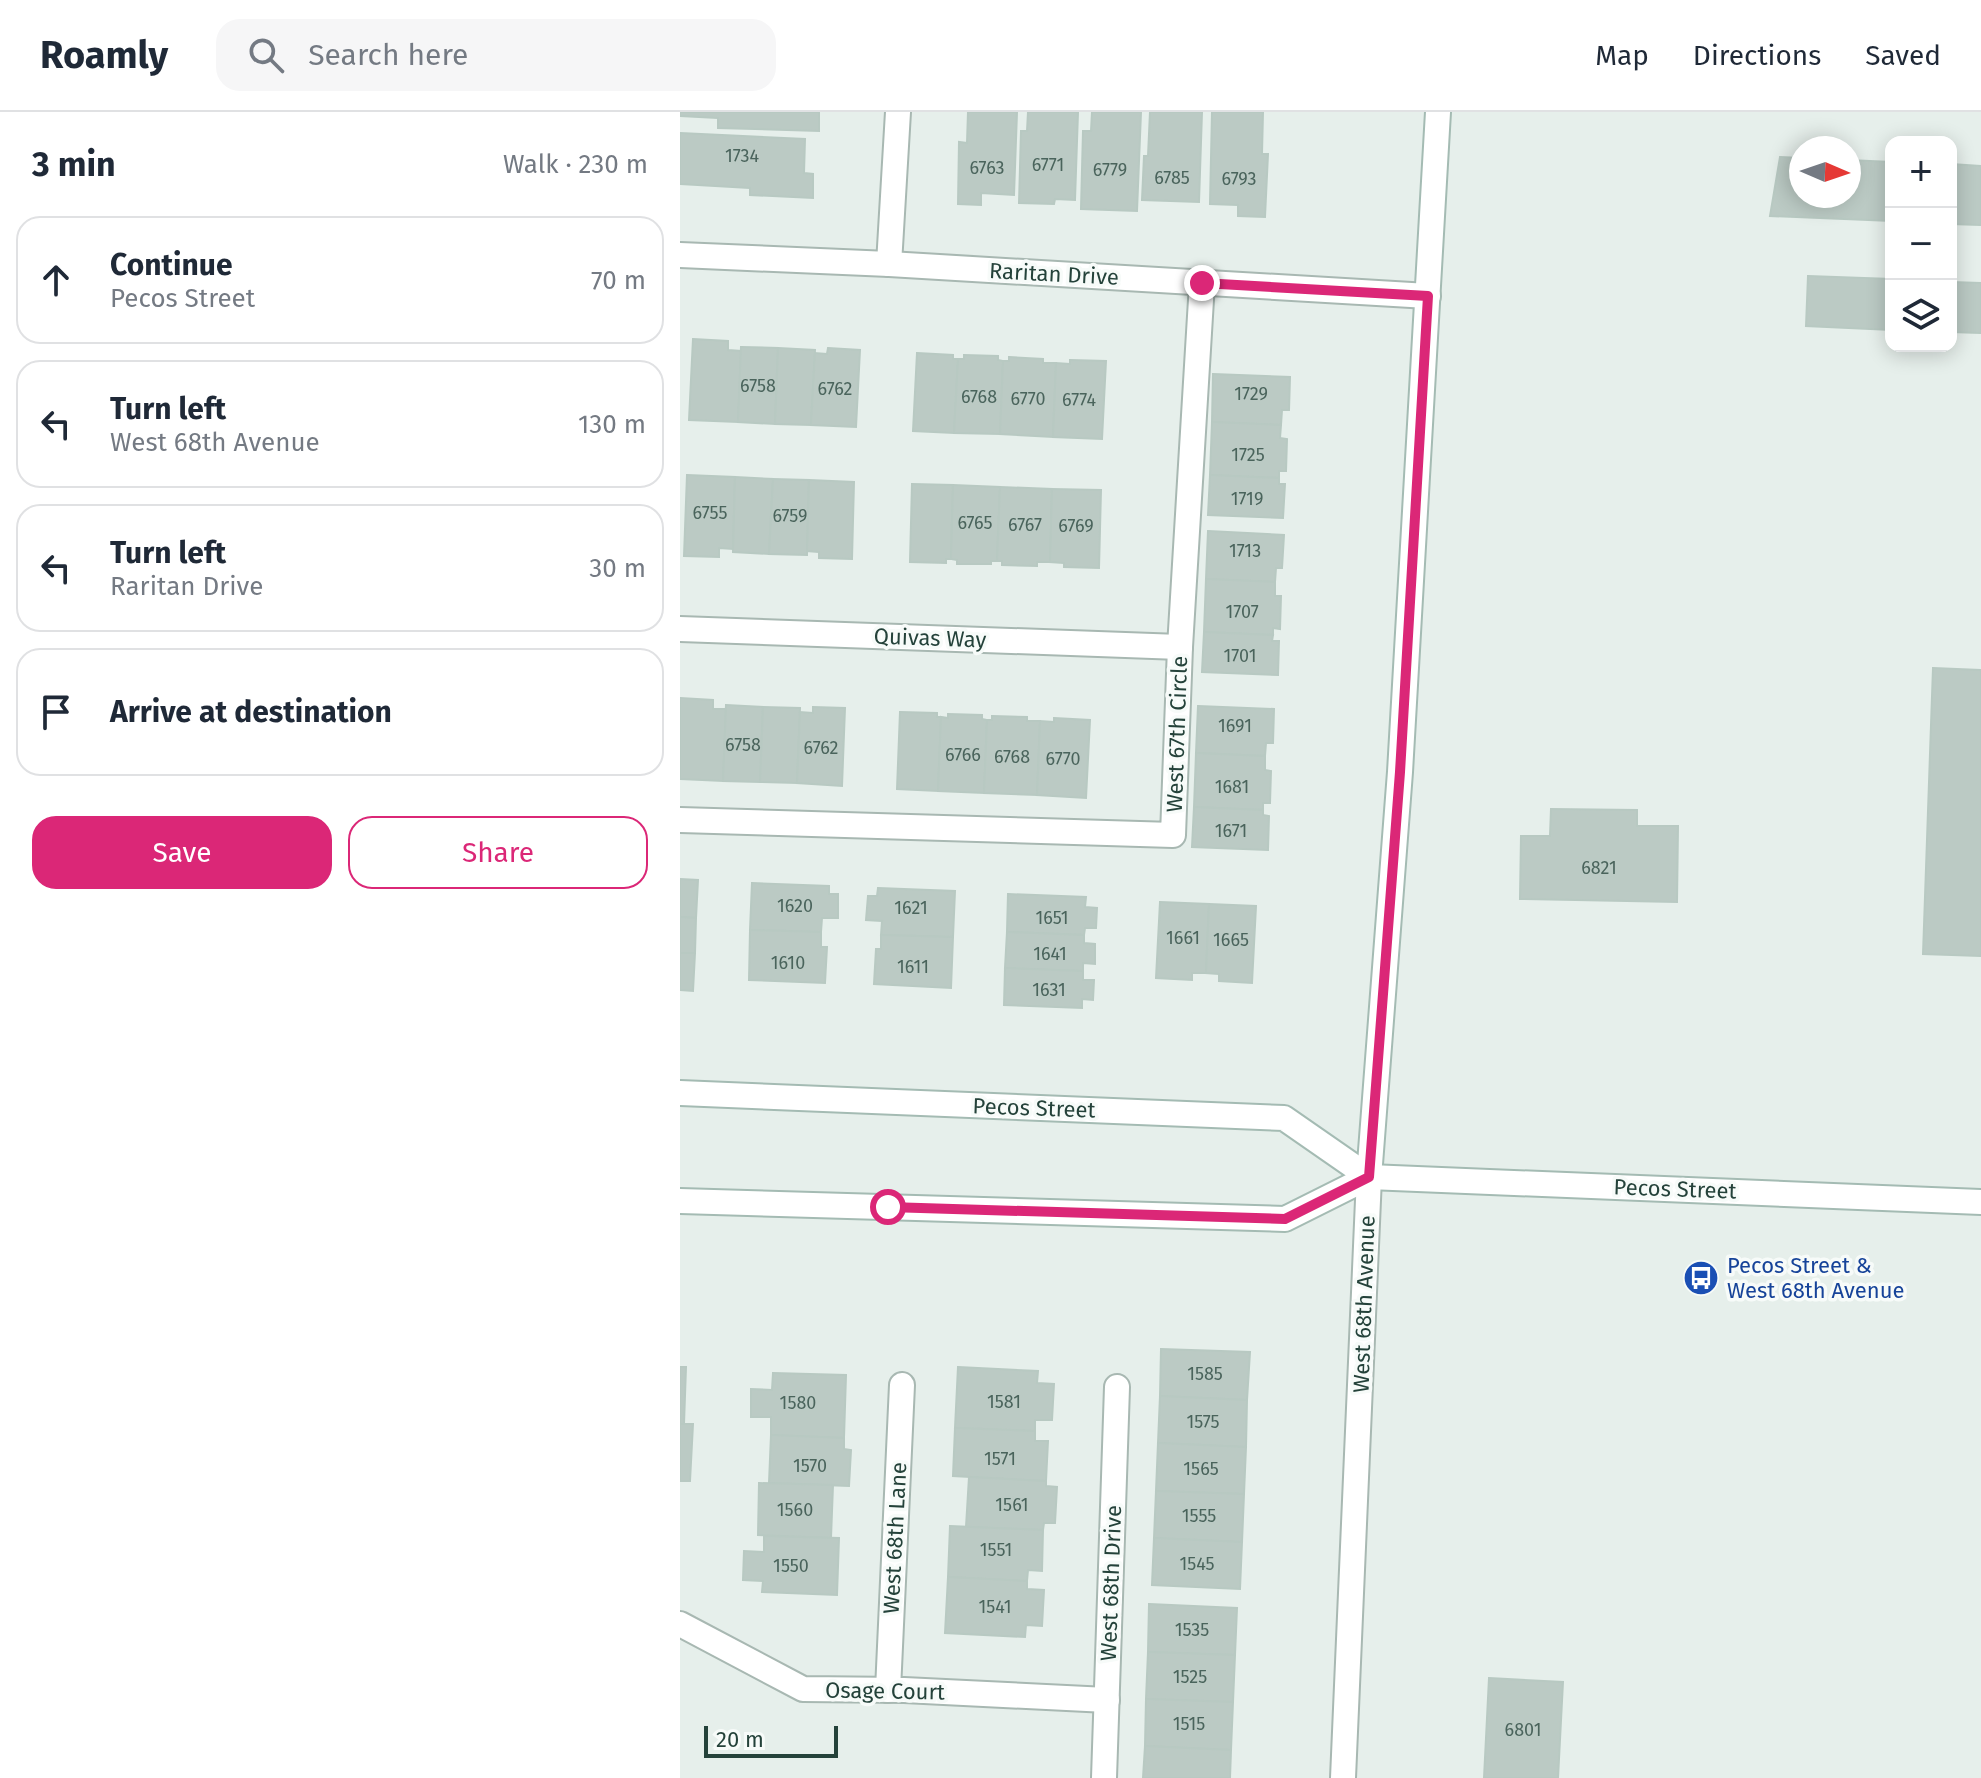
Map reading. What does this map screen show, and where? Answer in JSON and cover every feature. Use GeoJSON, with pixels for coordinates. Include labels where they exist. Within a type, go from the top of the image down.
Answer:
{"type":"FeatureCollection","features":[{"type":"Feature","properties":{"kind":"street"},"geometry":{"type":"LineString","coordinates":[[889,264],[898,112]]}},
{"type":"Feature","properties":{"kind":"street","name":"West 68th Avenue"},"geometry":{"type":"LineString","coordinates":[[1343,1778],[1369,1177],[1400,772],[1438,112]]}},
{"type":"Feature","properties":{"kind":"street","name":"Raritan Drive"},"geometry":{"type":"LineString","coordinates":[[680,255],[889,264],[1428,296]]}},
{"type":"Feature","properties":{"kind":"street","name":"West 67th Circle"},"geometry":{"type":"LineString","coordinates":[[680,820],[1173,835],[1180,647],[1202,283]]}},
{"type":"Feature","properties":{"kind":"street","name":"Quivas Way"},"geometry":{"type":"LineString","coordinates":[[680,629],[1180,647]]}},
{"type":"Feature","properties":{"kind":"street","name":"Pecos Street"},"geometry":{"type":"LineString","coordinates":[[680,1093],[1284,1118],[1369,1177]]}},
{"type":"Feature","properties":{"kind":"street","name":"Pecos Street"},"geometry":{"type":"LineString","coordinates":[[680,1201],[1285,1219],[1369,1177],[1981,1202]]}},
{"type":"Feature","properties":{"kind":"street","name":"West 68th Lane"},"geometry":{"type":"LineString","coordinates":[[888,1690],[902,1385]]}},
{"type":"Feature","properties":{"kind":"street","name":"West 68th Drive"},"geometry":{"type":"LineString","coordinates":[[1104,1778],[1117,1387]]}},
{"type":"Feature","properties":{"kind":"street","name":"Osage Court"},"geometry":{"type":"LineString","coordinates":[[680,1624],[803,1689],[1107,1700]]}},
{"type":"Feature","properties":{"kind":"building"},"geometry":{"type":"Polygon","coordinates":[[[680,112],[819,112],[819,131],[718,128],[718,118],[680,116],[680,112]]]}},
{"type":"Feature","properties":{"kind":"building"},"geometry":{"type":"Polygon","coordinates":[[[968,112],[1017,112],[1014,195],[981,193],[981,205],[958,204],[959,142],[967,143],[968,112]]]}},
{"type":"Feature","properties":{"kind":"building"},"geometry":{"type":"Polygon","coordinates":[[[1028,112],[1078,112],[1075,200],[1055,199],[1054,204],[1019,203],[1021,131],[1027,131],[1028,112]]]}},
{"type":"Feature","properties":{"kind":"building"},"geometry":{"type":"Polygon","coordinates":[[[1092,112],[1141,112],[1137,211],[1081,209],[1083,131],[1091,131],[1092,112]]]}},
{"type":"Feature","properties":{"kind":"building"},"geometry":{"type":"Polygon","coordinates":[[[1150,112],[1202,112],[1199,202],[1142,200],[1150,112]]]}},
{"type":"Feature","properties":{"kind":"building"},"geometry":{"type":"Polygon","coordinates":[[[1212,112],[1263,112],[1262,154],[1268,154],[1265,217],[1238,216],[1238,205],[1210,204],[1212,112]]]}},
{"type":"Feature","properties":{"kind":"building"},"geometry":{"type":"Polygon","coordinates":[[[680,133],[805,139],[804,173],[813,174],[813,198],[750,195],[750,188],[680,184],[680,133]]]}},
{"type":"Feature","properties":{"kind":"building"},"geometry":{"type":"Polygon","coordinates":[[[1780,157],[1789,157],[1789,208],[1861,208],[1861,161],[1885,162],[1885,221],[1770,216],[1780,157]]]}},
{"type":"Feature","properties":{"kind":"building"},"geometry":{"type":"Polygon","coordinates":[[[1957,164],[1981,166],[1981,225],[1957,224],[1957,164]]]}},
{"type":"Feature","properties":{"kind":"building"},"geometry":{"type":"Polygon","coordinates":[[[1808,276],[1885,279],[1885,330],[1806,326],[1808,276]]]}},
{"type":"Feature","properties":{"kind":"building"},"geometry":{"type":"Polygon","coordinates":[[[1957,282],[1981,283],[1981,333],[1957,332],[1957,282]]]}},
{"type":"Feature","properties":{"kind":"building"},"geometry":{"type":"Polygon","coordinates":[[[693,339],[728,341],[728,350],[741,351],[738,422],[689,420],[693,339]]]}},
{"type":"Feature","properties":{"kind":"building"},"geometry":{"type":"Polygon","coordinates":[[[741,347],[778,348],[775,424],[738,422],[741,347]]]}},
{"type":"Feature","properties":{"kind":"building"},"geometry":{"type":"Polygon","coordinates":[[[778,348],[815,350],[811,425],[775,424],[778,348]]]}},
{"type":"Feature","properties":{"kind":"building"},"geometry":{"type":"Polygon","coordinates":[[[828,348],[860,350],[856,427],[811,425],[815,353],[827,354],[828,348]]]}},
{"type":"Feature","properties":{"kind":"building"},"geometry":{"type":"Polygon","coordinates":[[[917,353],[953,355],[953,359],[958,359],[954,433],[913,431],[917,353]]]}},
{"type":"Feature","properties":{"kind":"building"},"geometry":{"type":"Polygon","coordinates":[[[964,355],[998,356],[998,360],[1003,361],[1000,434],[954,433],[958,359],[964,359],[964,355]]]}},
{"type":"Feature","properties":{"kind":"building"},"geometry":{"type":"Polygon","coordinates":[[[1009,357],[1056,363],[1053,437],[1000,434],[1003,361],[1009,361],[1009,357]]]}},
{"type":"Feature","properties":{"kind":"building"},"geometry":{"type":"Polygon","coordinates":[[[1070,360],[1106,361],[1102,439],[1053,437],[1056,363],[1070,364],[1070,360]]]}},
{"type":"Feature","properties":{"kind":"building"},"geometry":{"type":"Polygon","coordinates":[[[1213,374],[1290,377],[1289,410],[1282,410],[1281,425],[1212,422],[1213,374]]]}},
{"type":"Feature","properties":{"kind":"building"},"geometry":{"type":"Polygon","coordinates":[[[1212,422],[1281,425],[1280,438],[1287,439],[1286,471],[1279,471],[1279,478],[1210,475],[1212,422]]]}},
{"type":"Feature","properties":{"kind":"building"},"geometry":{"type":"Polygon","coordinates":[[[687,475],[735,477],[733,549],[719,548],[719,557],[684,556],[687,475]]]}},
{"type":"Feature","properties":{"kind":"building"},"geometry":{"type":"Polygon","coordinates":[[[1210,475],[1279,478],[1279,484],[1285,484],[1283,518],[1208,515],[1210,475]]]}},
{"type":"Feature","properties":{"kind":"building"},"geometry":{"type":"Polygon","coordinates":[[[735,477],[773,479],[769,554],[733,552],[735,477]]]}},
{"type":"Feature","properties":{"kind":"building"},"geometry":{"type":"Polygon","coordinates":[[[773,479],[809,480],[807,555],[769,554],[773,479]]]}},
{"type":"Feature","properties":{"kind":"building"},"geometry":{"type":"Polygon","coordinates":[[[809,480],[854,482],[852,559],[819,558],[819,552],[807,551],[809,480]]]}},
{"type":"Feature","properties":{"kind":"building"},"geometry":{"type":"Polygon","coordinates":[[[912,484],[953,485],[951,559],[946,559],[946,563],[910,562],[912,484]]]}},
{"type":"Feature","properties":{"kind":"building"},"geometry":{"type":"Polygon","coordinates":[[[953,485],[1000,487],[997,561],[991,561],[991,564],[957,564],[957,560],[951,559],[953,485]]]}},
{"type":"Feature","properties":{"kind":"building"},"geometry":{"type":"Polygon","coordinates":[[[1000,487],[1052,489],[1050,562],[1037,562],[1037,566],[1002,565],[1002,561],[997,561],[1000,487]]]}},
{"type":"Feature","properties":{"kind":"building"},"geometry":{"type":"Polygon","coordinates":[[[1052,489],[1101,490],[1099,568],[1064,567],[1064,563],[1050,562],[1052,489]]]}},
{"type":"Feature","properties":{"kind":"building"},"geometry":{"type":"Polygon","coordinates":[[[1208,531],[1284,535],[1282,568],[1276,568],[1275,582],[1206,579],[1208,531]]]}},
{"type":"Feature","properties":{"kind":"building"},"geometry":{"type":"Polygon","coordinates":[[[1206,579],[1275,582],[1275,596],[1281,596],[1280,629],[1273,628],[1273,635],[1204,632],[1206,579]]]}},
{"type":"Feature","properties":{"kind":"building"},"geometry":{"type":"Polygon","coordinates":[[[1204,632],[1273,635],[1272,641],[1279,641],[1278,675],[1202,672],[1204,632]]]}},
{"type":"Feature","properties":{"kind":"building"},"geometry":{"type":"Polygon","coordinates":[[[1933,668],[1981,670],[1981,956],[1923,954],[1933,668]]]}},
{"type":"Feature","properties":{"kind":"building"},"geometry":{"type":"Polygon","coordinates":[[[680,698],[713,700],[713,709],[726,709],[723,781],[680,779],[680,698]]]}},
{"type":"Feature","properties":{"kind":"building"},"geometry":{"type":"Polygon","coordinates":[[[726,705],[763,707],[760,782],[723,781],[726,705]]]}},
{"type":"Feature","properties":{"kind":"building"},"geometry":{"type":"Polygon","coordinates":[[[1198,706],[1274,709],[1273,743],[1266,743],[1265,756],[1196,753],[1198,706]]]}},
{"type":"Feature","properties":{"kind":"building"},"geometry":{"type":"Polygon","coordinates":[[[763,707],[800,708],[797,783],[760,782],[763,707]]]}},
{"type":"Feature","properties":{"kind":"building"},"geometry":{"type":"Polygon","coordinates":[[[813,707],[845,708],[842,786],[797,783],[800,712],[813,713],[813,707]]]}},
{"type":"Feature","properties":{"kind":"building"},"geometry":{"type":"Polygon","coordinates":[[[900,712],[937,713],[937,717],[941,717],[938,791],[897,789],[900,712]]]}},
{"type":"Feature","properties":{"kind":"building"},"geometry":{"type":"Polygon","coordinates":[[[948,714],[982,715],[982,719],[987,720],[984,793],[938,791],[941,717],[948,718],[948,714]]]}},
{"type":"Feature","properties":{"kind":"building"},"geometry":{"type":"Polygon","coordinates":[[[992,716],[1027,717],[1027,721],[1040,721],[1037,795],[984,793],[987,720],[992,720],[992,716]]]}},
{"type":"Feature","properties":{"kind":"building"},"geometry":{"type":"Polygon","coordinates":[[[1054,718],[1090,720],[1086,798],[1037,795],[1040,721],[1054,722],[1054,718]]]}},
{"type":"Feature","properties":{"kind":"building"},"geometry":{"type":"Polygon","coordinates":[[[1196,753],[1265,756],[1265,770],[1271,771],[1270,803],[1263,803],[1263,810],[1194,807],[1196,753]]]}},
{"type":"Feature","properties":{"kind":"building"},"geometry":{"type":"Polygon","coordinates":[[[1194,807],[1263,810],[1263,815],[1269,816],[1268,850],[1192,847],[1194,807]]]}},
{"type":"Feature","properties":{"kind":"building"},"geometry":{"type":"Polygon","coordinates":[[[1551,809],[1637,810],[1637,826],[1678,826],[1677,902],[1520,899],[1521,836],[1550,836],[1551,809]]]}},
{"type":"Feature","properties":{"kind":"building"},"geometry":{"type":"Polygon","coordinates":[[[680,879],[698,880],[696,918],[680,917],[680,879]]]}},
{"type":"Feature","properties":{"kind":"building"},"geometry":{"type":"Polygon","coordinates":[[[752,883],[829,886],[829,894],[838,894],[838,918],[822,918],[821,932],[750,930],[752,883]]]}},
{"type":"Feature","properties":{"kind":"building"},"geometry":{"type":"Polygon","coordinates":[[[878,888],[955,891],[953,937],[881,935],[882,921],[866,920],[868,896],[877,896],[878,888]]]}},
{"type":"Feature","properties":{"kind":"building"},"geometry":{"type":"Polygon","coordinates":[[[1008,894],[1086,897],[1085,907],[1097,908],[1096,928],[1085,928],[1084,935],[1007,932],[1008,894]]]}},
{"type":"Feature","properties":{"kind":"building"},"geometry":{"type":"Polygon","coordinates":[[[1160,902],[1209,904],[1206,973],[1192,973],[1192,980],[1156,978],[1160,902]]]}},
{"type":"Feature","properties":{"kind":"building"},"geometry":{"type":"Polygon","coordinates":[[[1209,904],[1256,906],[1252,983],[1219,981],[1219,974],[1206,973],[1209,904]]]}},
{"type":"Feature","properties":{"kind":"building"},"geometry":{"type":"Polygon","coordinates":[[[680,917],[696,918],[695,953],[680,953],[680,917]]]}},
{"type":"Feature","properties":{"kind":"building"},"geometry":{"type":"Polygon","coordinates":[[[750,930],[821,932],[821,947],[827,947],[825,983],[749,980],[750,930]]]}},
{"type":"Feature","properties":{"kind":"building"},"geometry":{"type":"Polygon","coordinates":[[[1007,932],[1084,935],[1084,943],[1095,944],[1095,964],[1083,963],[1083,971],[1005,968],[1007,932]]]}},
{"type":"Feature","properties":{"kind":"building"},"geometry":{"type":"Polygon","coordinates":[[[881,935],[953,937],[951,988],[874,984],[876,949],[881,949],[881,935]]]}},
{"type":"Feature","properties":{"kind":"building"},"geometry":{"type":"Polygon","coordinates":[[[680,953],[695,953],[693,991],[680,990],[680,953]]]}},
{"type":"Feature","properties":{"kind":"building"},"geometry":{"type":"Polygon","coordinates":[[[1005,968],[1083,971],[1083,980],[1094,980],[1093,1000],[1082,999],[1082,1008],[1004,1005],[1005,968]]]}},
{"type":"Feature","properties":{"kind":"building"},"geometry":{"type":"Polygon","coordinates":[[[1161,1349],[1250,1352],[1247,1400],[1160,1396],[1161,1349]]]}},
{"type":"Feature","properties":{"kind":"building"},"geometry":{"type":"Polygon","coordinates":[[[680,1367],[686,1367],[684,1424],[680,1424],[680,1367]]]}},
{"type":"Feature","properties":{"kind":"building"},"geometry":{"type":"Polygon","coordinates":[[[958,1367],[1038,1371],[1037,1383],[1054,1384],[1052,1420],[1035,1420],[1035,1431],[955,1428],[958,1367]]]}},
{"type":"Feature","properties":{"kind":"building"},"geometry":{"type":"Polygon","coordinates":[[[773,1373],[846,1375],[844,1438],[771,1435],[771,1417],[751,1417],[751,1389],[772,1390],[773,1373]]]}},
{"type":"Feature","properties":{"kind":"building"},"geometry":{"type":"Polygon","coordinates":[[[1160,1396],[1247,1400],[1246,1447],[1158,1443],[1160,1396]]]}},
{"type":"Feature","properties":{"kind":"building"},"geometry":{"type":"Polygon","coordinates":[[[680,1424],[693,1424],[690,1481],[680,1481],[680,1424]]]}},
{"type":"Feature","properties":{"kind":"building"},"geometry":{"type":"Polygon","coordinates":[[[955,1428],[1035,1431],[1035,1441],[1048,1441],[1046,1481],[953,1476],[955,1428]]]}},
{"type":"Feature","properties":{"kind":"building"},"geometry":{"type":"Polygon","coordinates":[[[771,1435],[844,1438],[844,1449],[851,1450],[849,1486],[769,1483],[771,1435]]]}},
{"type":"Feature","properties":{"kind":"building"},"geometry":{"type":"Polygon","coordinates":[[[1158,1443],[1246,1447],[1244,1494],[1156,1491],[1158,1443]]]}},
{"type":"Feature","properties":{"kind":"building"},"geometry":{"type":"Polygon","coordinates":[[[969,1477],[1046,1481],[1046,1486],[1057,1487],[1055,1523],[1044,1523],[1043,1530],[966,1527],[969,1477]]]}},
{"type":"Feature","properties":{"kind":"building"},"geometry":{"type":"Polygon","coordinates":[[[759,1483],[833,1485],[831,1538],[758,1535],[759,1483]]]}},
{"type":"Feature","properties":{"kind":"building"},"geometry":{"type":"Polygon","coordinates":[[[1156,1491],[1244,1494],[1242,1542],[1154,1538],[1156,1491]]]}},
{"type":"Feature","properties":{"kind":"building"},"geometry":{"type":"Polygon","coordinates":[[[950,1526],[1043,1530],[1042,1571],[1028,1570],[1027,1581],[948,1577],[950,1526]]]}},
{"type":"Feature","properties":{"kind":"building"},"geometry":{"type":"Polygon","coordinates":[[[764,1536],[839,1538],[837,1595],[762,1592],[763,1581],[743,1580],[744,1551],[764,1552],[764,1536]]]}},
{"type":"Feature","properties":{"kind":"building"},"geometry":{"type":"Polygon","coordinates":[[[1154,1538],[1242,1542],[1240,1589],[1152,1585],[1154,1538]]]}},
{"type":"Feature","properties":{"kind":"building"},"geometry":{"type":"Polygon","coordinates":[[[948,1577],[1027,1581],[1027,1589],[1044,1590],[1042,1626],[1026,1625],[1025,1637],[945,1633],[948,1577]]]}},
{"type":"Feature","properties":{"kind":"building"},"geometry":{"type":"Polygon","coordinates":[[[1149,1604],[1237,1608],[1235,1655],[1148,1652],[1149,1604]]]}},
{"type":"Feature","properties":{"kind":"building"},"geometry":{"type":"Polygon","coordinates":[[[1148,1652],[1235,1655],[1233,1702],[1146,1699],[1148,1652]]]}},
{"type":"Feature","properties":{"kind":"building"},"geometry":{"type":"Polygon","coordinates":[[[1489,1678],[1563,1682],[1558,1778],[1484,1778],[1489,1678]]]}},
{"type":"Feature","properties":{"kind":"building"},"geometry":{"type":"Polygon","coordinates":[[[1146,1699],[1233,1702],[1231,1750],[1145,1746],[1146,1699]]]}},
{"type":"Feature","properties":{"kind":"building"},"geometry":{"type":"Polygon","coordinates":[[[1145,1746],[1231,1750],[1230,1778],[1143,1778],[1145,1746]]]}},
{"type":"Feature","properties":{"kind":"place","name":"Pecos Street & West 68th Avenue"},"geometry":{"type":"Point","coordinates":[1701,1278]}},
{"type":"Feature","properties":{"kind":"route"},"geometry":{"type":"LineString","coordinates":[[888,1207],[1285,1219],[1369,1177],[1400,772],[1428,296],[1202,283]]}}]}
